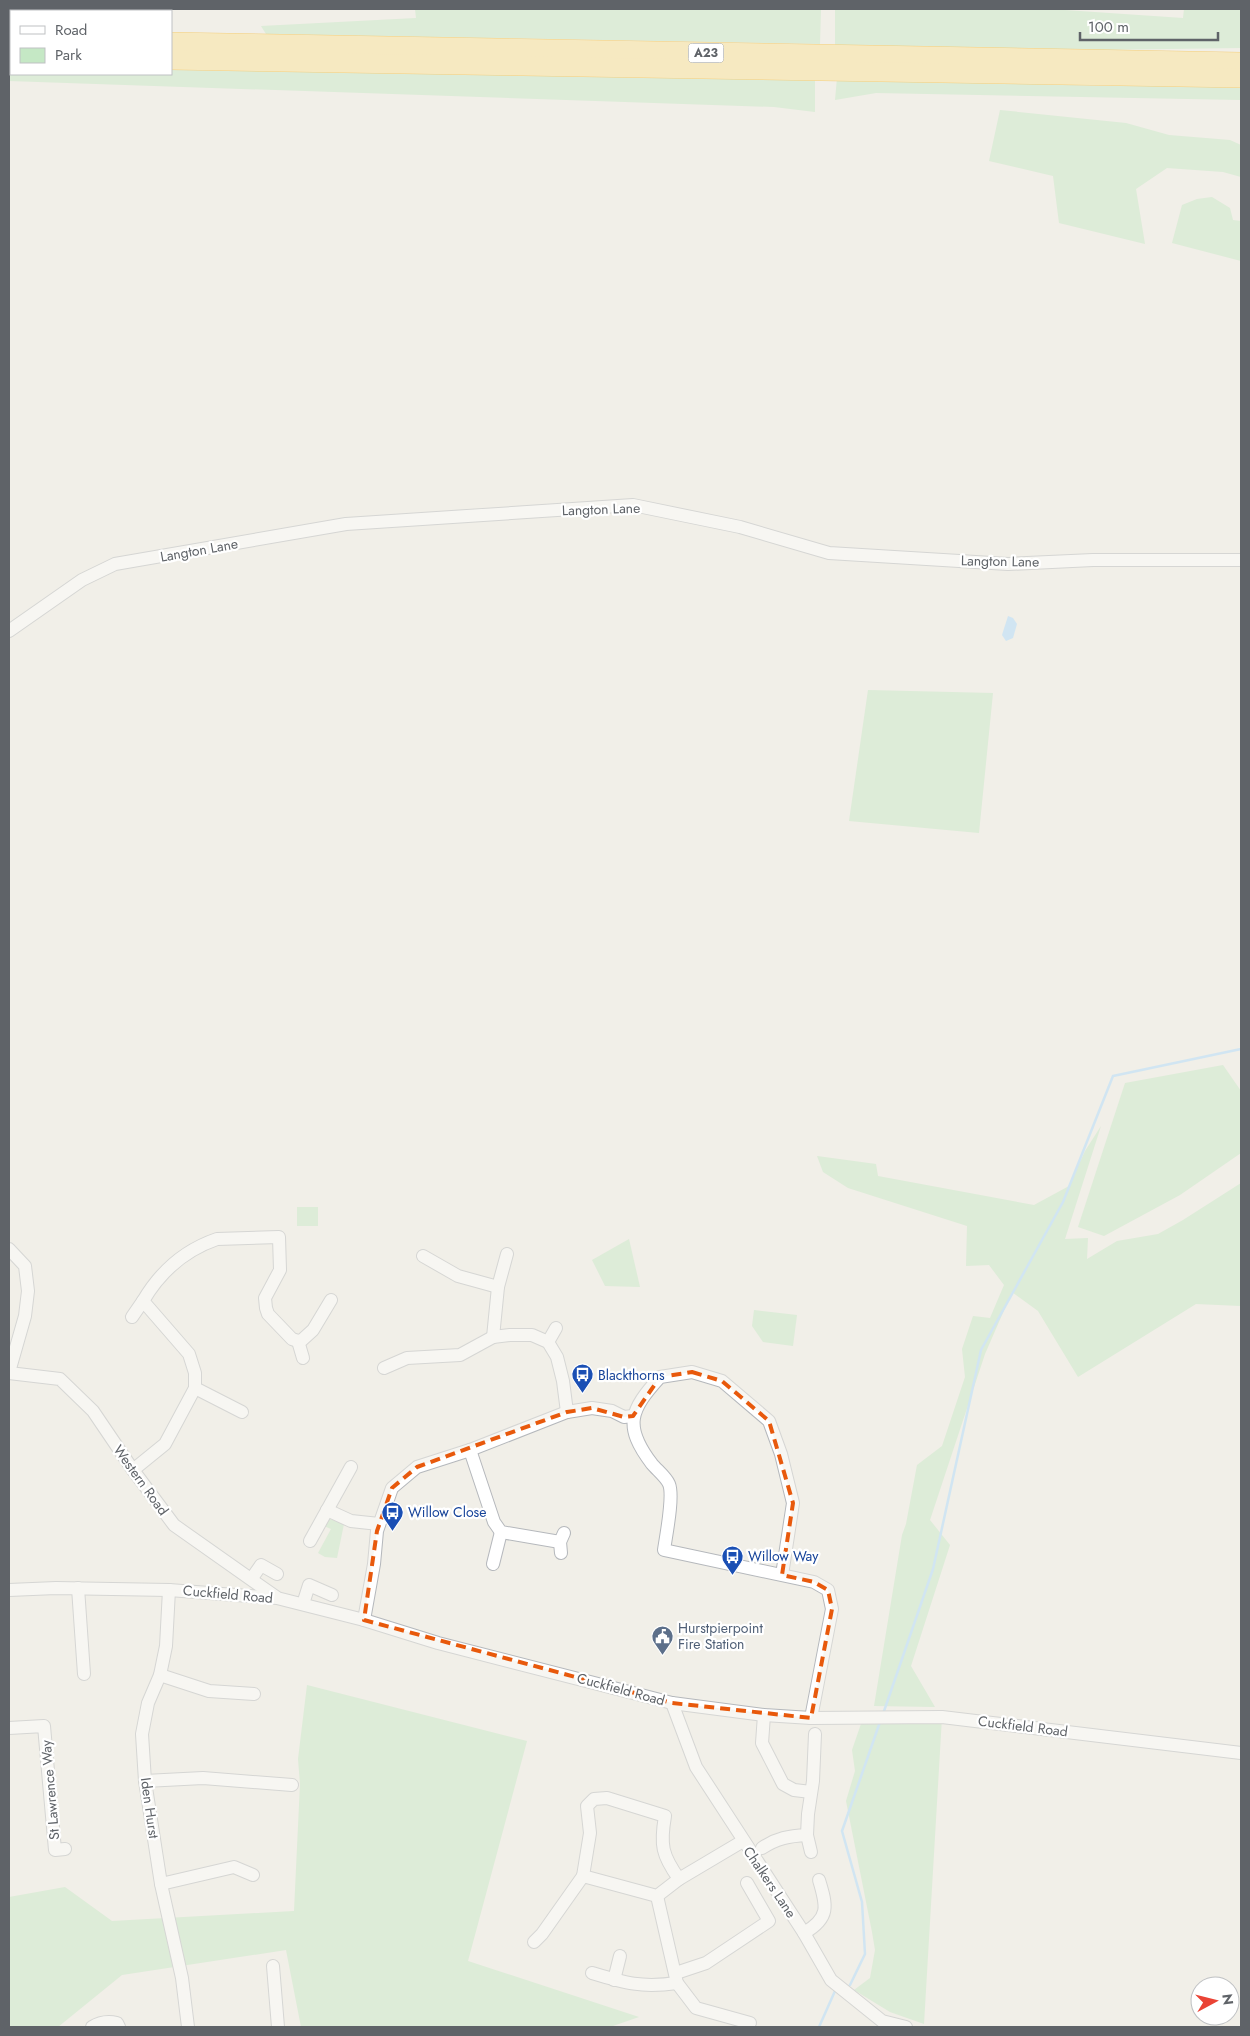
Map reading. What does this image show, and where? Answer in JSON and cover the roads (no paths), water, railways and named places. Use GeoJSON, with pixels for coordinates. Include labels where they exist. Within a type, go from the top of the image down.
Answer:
{"type":"FeatureCollection","features":[{"type":"Feature","properties":{"kind":"highway","name":"A23"},"geometry":{"type":"LineString","coordinates":[[172,42],[1241,62]]}},
{"type":"Feature","properties":{"kind":"highway","name":"A23"},"geometry":{"type":"LineString","coordinates":[[172,60],[1241,78]]}},
{"type":"Feature","properties":{"kind":"street","name":"Langton Lane"},"geometry":{"type":"LineString","coordinates":[[9,631],[82,580],[115,564],[346,524],[633,505],[740,527],[829,552],[1008,564],[1093,560],[1241,560]]}},
{"type":"Feature","properties":{"kind":"street"},"geometry":{"type":"LineString","coordinates":[[132,1317],[154,1282],[167,1268],[208,1242],[227,1237],[284,1237],[280,1270],[265,1298],[266,1308],[292,1339],[302,1340],[313,1330],[327,1302]]}},
{"type":"Feature","properties":{"kind":"street"},"geometry":{"type":"LineString","coordinates":[[9,1249],[25,1266],[28,1291],[25,1316],[9,1373]]}},
{"type":"Feature","properties":{"kind":"street"},"geometry":{"type":"LineString","coordinates":[[493,1337],[498,1287],[508,1254]]}},
{"type":"Feature","properties":{"kind":"street"},"geometry":{"type":"LineString","coordinates":[[423,1256],[458,1276],[498,1287]]}},
{"type":"Feature","properties":{"kind":"street"},"geometry":{"type":"LineString","coordinates":[[133,1470],[165,1444],[195,1388],[193,1364],[189,1354],[143,1301]]}},
{"type":"Feature","properties":{"kind":"street"},"geometry":{"type":"LineString","coordinates":[[548,1342],[556,1328]]}},
{"type":"Feature","properties":{"kind":"street"},"geometry":{"type":"LineString","coordinates":[[384,1368],[407,1358],[460,1355],[493,1337],[510,1334],[532,1336],[548,1342],[557,1357],[563,1381],[567,1412]]}},
{"type":"Feature","properties":{"kind":"street"},"geometry":{"type":"LineString","coordinates":[[298,1341],[303,1358]]}},
{"type":"Feature","properties":{"kind":"street"},"geometry":{"type":"LineString","coordinates":[[782,1575],[794,1503],[781,1454],[768,1421],[722,1381],[692,1372],[660,1377],[643,1396],[633,1416],[634,1430],[641,1450],[669,1484],[671,1500],[664,1550],[814,1582],[828,1590],[832,1609],[810,1718]]}},
{"type":"Feature","properties":{"kind":"street","name":"Western Road"},"geometry":{"type":"LineString","coordinates":[[9,1373],[60,1379],[93,1411],[133,1470],[174,1525],[252,1578],[277,1598]]}},
{"type":"Feature","properties":{"kind":"street"},"geometry":{"type":"LineString","coordinates":[[195,1388],[242,1412]]}},
{"type":"Feature","properties":{"kind":"street"},"geometry":{"type":"LineString","coordinates":[[364,1620],[380,1524],[392,1488],[417,1468],[470,1450],[567,1412],[592,1408],[612,1411],[624,1418],[633,1416]]}},
{"type":"Feature","properties":{"kind":"street"},"geometry":{"type":"LineString","coordinates":[[470,1450],[494,1522],[501,1532],[562,1543]]}},
{"type":"Feature","properties":{"kind":"street"},"geometry":{"type":"LineString","coordinates":[[310,1541],[351,1467]]}},
{"type":"Feature","properties":{"kind":"street"},"geometry":{"type":"LineString","coordinates":[[327,1510],[351,1521],[380,1524]]}},
{"type":"Feature","properties":{"kind":"street"},"geometry":{"type":"LineString","coordinates":[[493,1564],[501,1532]]}},
{"type":"Feature","properties":{"kind":"street"},"geometry":{"type":"LineString","coordinates":[[252,1578],[261,1565],[277,1574]]}},
{"type":"Feature","properties":{"kind":"street"},"geometry":{"type":"LineString","coordinates":[[303,1604],[309,1586],[332,1595]]}},
{"type":"Feature","properties":{"kind":"street"},"geometry":{"type":"LineString","coordinates":[[78,1588],[84,1674]]}},
{"type":"Feature","properties":{"kind":"street","name":"Cuckfield Road"},"geometry":{"type":"LineString","coordinates":[[9,1590],[78,1588],[169,1590],[277,1598],[364,1620],[438,1643],[672,1703],[764,1715],[810,1718],[951,1718],[1241,1753]]}},
{"type":"Feature","properties":{"kind":"street","name":"Iden Hurst"},"geometry":{"type":"LineString","coordinates":[[169,1590],[166,1646],[160,1675],[148,1703],[142,1734],[145,1782],[161,1884],[177,1953],[188,2027]]}},
{"type":"Feature","properties":{"kind":"street"},"geometry":{"type":"LineString","coordinates":[[160,1675],[209,1691],[254,1694]]}},
{"type":"Feature","properties":{"kind":"street","name":"Chalkers Lane"},"geometry":{"type":"LineString","coordinates":[[672,1703],[696,1768],[804,1933],[831,1980],[882,2021],[906,2027]]}},
{"type":"Feature","properties":{"kind":"street"},"geometry":{"type":"LineString","coordinates":[[764,1715],[762,1743],[783,1784],[794,1790],[811,1792]]}},
{"type":"Feature","properties":{"kind":"street","name":"St Lawrence Way"},"geometry":{"type":"LineString","coordinates":[[9,1728],[44,1726],[55,1850],[65,1849]]}},
{"type":"Feature","properties":{"kind":"street"},"geometry":{"type":"LineString","coordinates":[[811,1852],[807,1835],[813,1781],[814,1734]]}},
{"type":"Feature","properties":{"kind":"street"},"geometry":{"type":"LineString","coordinates":[[145,1782],[203,1778],[292,1785]]}},
{"type":"Feature","properties":{"kind":"street"},"geometry":{"type":"LineString","coordinates":[[534,1942],[583,1876],[590,1833],[587,1806],[594,1799],[607,1798],[665,1816],[661,1839],[667,1862],[679,1879]]}},
{"type":"Feature","properties":{"kind":"street"},"geometry":{"type":"LineString","coordinates":[[762,1848],[782,1837],[807,1835]]}},
{"type":"Feature","properties":{"kind":"street"},"geometry":{"type":"LineString","coordinates":[[657,1896],[679,1879],[743,1841]]}},
{"type":"Feature","properties":{"kind":"street"},"geometry":{"type":"LineString","coordinates":[[161,1884],[234,1867],[253,1875]]}},
{"type":"Feature","properties":{"kind":"street"},"geometry":{"type":"LineString","coordinates":[[583,1876],[657,1896]]}},
{"type":"Feature","properties":{"kind":"street"},"geometry":{"type":"LineString","coordinates":[[804,1933],[818,1924],[826,1907],[818,1880]]}},
{"type":"Feature","properties":{"kind":"street"},"geometry":{"type":"LineString","coordinates":[[592,1974],[628,1984],[652,1986],[676,1978],[773,1926],[748,1883]]}},
{"type":"Feature","properties":{"kind":"street"},"geometry":{"type":"LineString","coordinates":[[657,1896],[676,1978],[696,2008],[750,2023]]}},
{"type":"Feature","properties":{"kind":"street"},"geometry":{"type":"LineString","coordinates":[[614,1980],[620,1956]]}},
{"type":"Feature","properties":{"kind":"street"},"geometry":{"type":"LineString","coordinates":[[273,1966],[278,2027]]}},
{"type":"Feature","properties":{"kind":"street"},"geometry":{"type":"LineString","coordinates":[[92,2027],[108,2021],[117,2023],[119,2027]]}},
{"type":"Feature","properties":{"kind":"water"},"geometry":{"type":"Polygon","coordinates":[[[1008,616],[1013,618],[1017,624],[1013,638],[1006,641],[1002,635],[1008,616]]]}},
{"type":"Feature","properties":{"kind":"waterway"},"geometry":{"type":"LineString","coordinates":[[883,1714],[933,1569],[981,1350],[1063,1202],[1113,1076],[1241,1049]]}},
{"type":"Feature","properties":{"kind":"waterway"},"geometry":{"type":"LineString","coordinates":[[850,1985],[865,1954],[862,1902],[842,1831],[880,1722]]}},
{"type":"Feature","properties":{"kind":"waterway"},"geometry":{"type":"LineString","coordinates":[[819,2027],[835,1991]]}},
{"type":"Feature","properties":{"kind":"place","name":"Blackthorns"},"geometry":{"type":"Point","coordinates":[582,1394]}},
{"type":"Feature","properties":{"kind":"place","name":"Willow Close"},"geometry":{"type":"Point","coordinates":[392,1531]}},
{"type":"Feature","properties":{"kind":"place","name":"Willow Way"},"geometry":{"type":"Point","coordinates":[732,1575]}},
{"type":"Feature","properties":{"kind":"place","name":"Hurstpierpoint Fire Station"},"geometry":{"type":"Point","coordinates":[662,1655]}}]}
